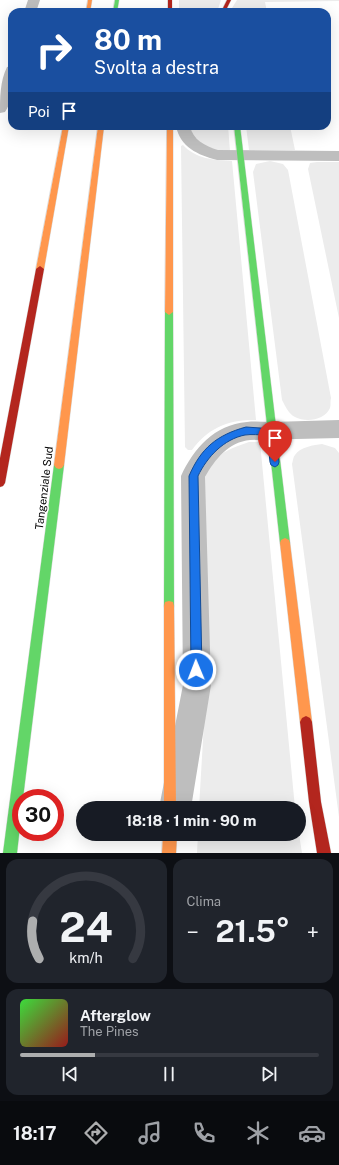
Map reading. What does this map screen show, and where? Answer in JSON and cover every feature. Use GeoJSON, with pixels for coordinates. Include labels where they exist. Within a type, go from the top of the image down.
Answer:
{"type":"FeatureCollection","features":[{"type":"Feature","properties":{"kind":"highway"},"geometry":{"type":"LineString","coordinates":[[0,483],[65,130]]}},
{"type":"Feature","properties":{"kind":"highway","name":"Tangenziale Sud"},"geometry":{"type":"LineString","coordinates":[[10,853],[100,130]]}},
{"type":"Feature","properties":{"kind":"highway"},"geometry":{"type":"LineString","coordinates":[[170,130],[168,430],[171,801]]}},
{"type":"Feature","properties":{"kind":"highway"},"geometry":{"type":"LineString","coordinates":[[237,130],[271,432],[315,802],[324,853]]}},
{"type":"Feature","properties":{"kind":"street"},"geometry":{"type":"LineString","coordinates":[[0,109],[8,83]]}},
{"type":"Feature","properties":{"kind":"street"},"geometry":{"type":"LineString","coordinates":[[183,130],[187,138],[207,152],[217,155],[339,156]]}},
{"type":"Feature","properties":{"kind":"street"},"geometry":{"type":"LineString","coordinates":[[176,801],[197,685],[193,476],[199,463],[209,451],[232,435],[246,431],[271,432],[339,429]]}},
{"type":"Feature","properties":{"kind":"shaded area"},"geometry":{"type":"Polygon","coordinates":[[[179,0],[221,0],[218,8],[179,8],[179,0]]]}},
{"type":"Feature","properties":{"kind":"shaded area"},"geometry":{"type":"Polygon","coordinates":[[[237,0],[339,0],[265,2],[266,8],[232,8],[237,0]]]}},
{"type":"Feature","properties":{"kind":"shaded area"},"geometry":{"type":"Polygon","coordinates":[[[191,130],[228,130],[230,151],[210,148],[200,142],[191,130]]]}},
{"type":"Feature","properties":{"kind":"shaded area"},"geometry":{"type":"Polygon","coordinates":[[[246,130],[291,130],[295,150],[249,150],[246,130]]]}},
{"type":"Feature","properties":{"kind":"shaded area"},"geometry":{"type":"Polygon","coordinates":[[[183,145],[188,150],[199,156],[232,161],[256,420],[237,421],[220,426],[198,442],[192,450],[188,450],[185,447],[181,146],[183,145]]]}},
{"type":"Feature","properties":{"kind":"shaded area"},"geometry":{"type":"Polygon","coordinates":[[[270,161],[283,164],[288,170],[331,398],[328,412],[320,418],[310,420],[299,419],[293,416],[282,400],[253,172],[256,164],[270,161]]]}},
{"type":"Feature","properties":{"kind":"shaded area"},"geometry":{"type":"Polygon","coordinates":[[[339,162],[339,318],[308,169],[310,163],[339,162]]]}},
{"type":"Feature","properties":{"kind":"shaded area"},"geometry":{"type":"Polygon","coordinates":[[[249,442],[260,442],[294,801],[199,801],[206,689],[200,495],[210,466],[220,455],[237,446],[249,442]]]}},
{"type":"Feature","properties":{"kind":"shaded area"},"geometry":{"type":"Polygon","coordinates":[[[322,444],[335,448],[339,453],[339,817],[292,464],[294,456],[300,450],[322,444]]]}},
{"type":"Feature","properties":{"kind":"shaded area"},"geometry":{"type":"Polygon","coordinates":[[[198,841],[300,841],[302,853],[197,853],[198,841]]]}},
{"type":"Feature","properties":{"kind":"traffic: fast"},"geometry":{"type":"LineString","coordinates":[[116,8],[117,0]]}},
{"type":"Feature","properties":{"kind":"traffic: fast"},"geometry":{"type":"LineString","coordinates":[[237,130],[285,543]]}},
{"type":"Feature","properties":{"kind":"traffic: fast"},"geometry":{"type":"LineString","coordinates":[[169,312],[169,606]]}},
{"type":"Feature","properties":{"kind":"traffic: fast"},"geometry":{"type":"LineString","coordinates":[[10,853],[59,465]]}},
{"type":"Feature","properties":{"kind":"traffic: slow"},"geometry":{"type":"LineString","coordinates":[[89,8],[90,0]]}},
{"type":"Feature","properties":{"kind":"traffic: slow"},"geometry":{"type":"LineString","coordinates":[[40,269],[65,130]]}},
{"type":"Feature","properties":{"kind":"traffic: slow"},"geometry":{"type":"LineString","coordinates":[[59,465],[101,130]]}},
{"type":"Feature","properties":{"kind":"traffic: slow"},"geometry":{"type":"LineString","coordinates":[[169,312],[170,130]]}},
{"type":"Feature","properties":{"kind":"traffic: slow"},"geometry":{"type":"LineString","coordinates":[[285,543],[306,722]]}},
{"type":"Feature","properties":{"kind":"traffic: slow"},"geometry":{"type":"LineString","coordinates":[[169,606],[170,801]]}},
{"type":"Feature","properties":{"kind":"traffic: slow"},"geometry":{"type":"LineString","coordinates":[[169,853],[170,841]]}},
{"type":"Feature","properties":{"kind":"traffic: jam"},"geometry":{"type":"LineString","coordinates":[[170,0],[170,8]]}},
{"type":"Feature","properties":{"kind":"traffic: jam"},"geometry":{"type":"LineString","coordinates":[[225,8],[229,0]]}},
{"type":"Feature","properties":{"kind":"traffic: jam"},"geometry":{"type":"LineString","coordinates":[[0,483],[40,269]]}},
{"type":"Feature","properties":{"kind":"traffic: jam"},"geometry":{"type":"LineString","coordinates":[[306,722],[315,802],[324,853]]}},
{"type":"Feature","properties":{"kind":"route"},"geometry":{"type":"LineString","coordinates":[[196,670],[193,476],[199,463],[218,443],[232,435],[246,431],[271,432],[275,462]]}}]}
